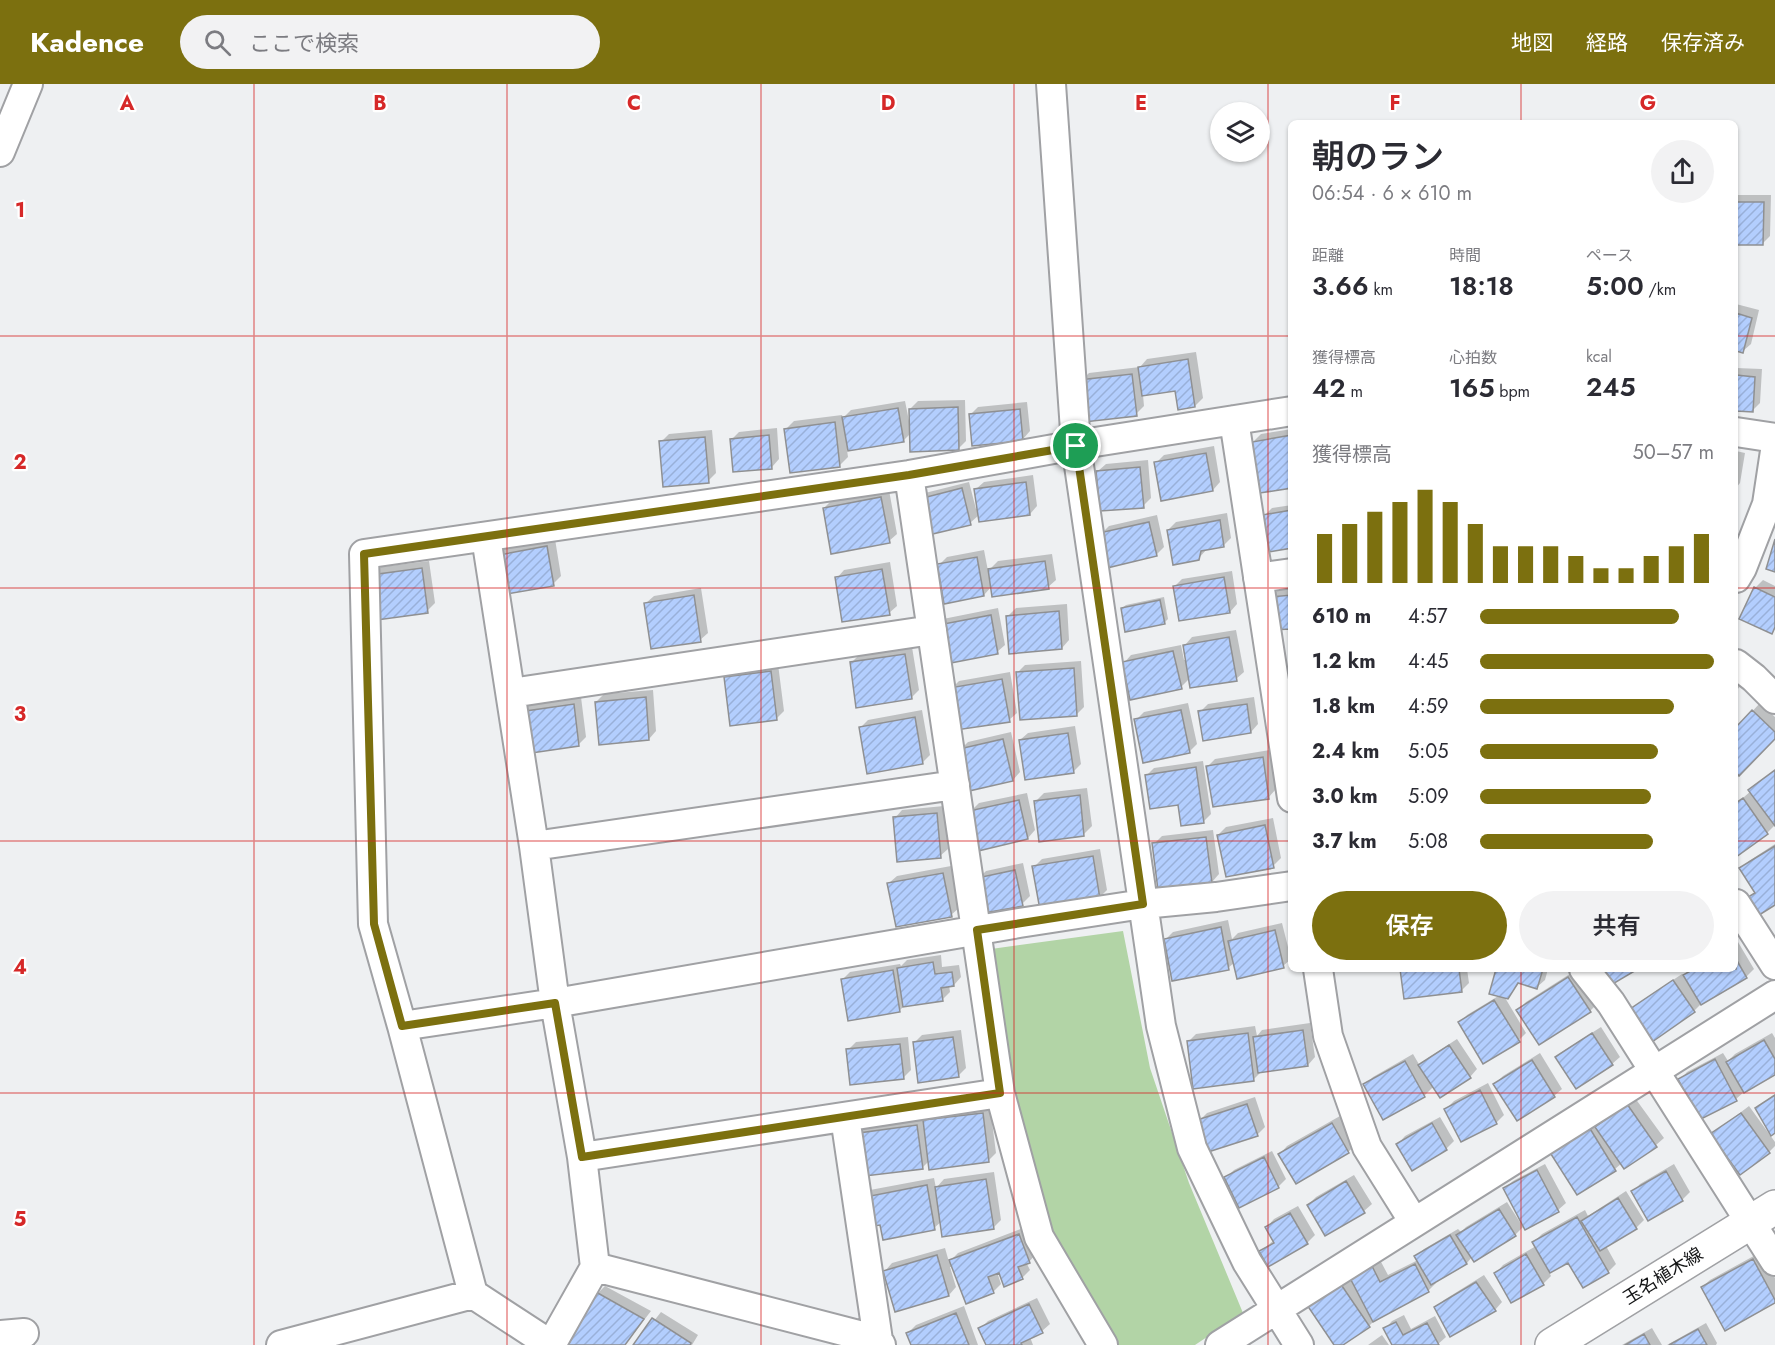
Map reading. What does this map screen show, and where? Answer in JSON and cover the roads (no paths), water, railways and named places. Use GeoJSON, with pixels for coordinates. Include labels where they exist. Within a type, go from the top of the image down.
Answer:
{"type":"FeatureCollection","features":[{"type":"Feature","properties":{"kind":"main road","name":"玉名植木線"},"geometry":{"type":"LineString","coordinates":[[1552,1345],[1763,1214]]}},
{"type":"Feature","properties":{"kind":"street"},"geometry":{"type":"LineString","coordinates":[[0,152],[28,84]]}},
{"type":"Feature","properties":{"kind":"street"},"geometry":{"type":"LineString","coordinates":[[1051,84],[1076,446],[1161,1026],[1191,1148],[1247,1262],[1299,1345]]}},
{"type":"Feature","properties":{"kind":"street"},"geometry":{"type":"LineString","coordinates":[[486,537],[534,846],[555,1003],[582,1157],[595,1268],[551,1345],[473,1294],[374,924],[364,554],[909,475],[1288,412]]}},
{"type":"Feature","properties":{"kind":"street"},"geometry":{"type":"LineString","coordinates":[[1234,420],[1288,751]]}},
{"type":"Feature","properties":{"kind":"street"},"geometry":{"type":"LineString","coordinates":[[1738,432],[1775,438]]}},
{"type":"Feature","properties":{"kind":"street"},"geometry":{"type":"LineString","coordinates":[[1738,575],[1767,504],[1775,451]]}},
{"type":"Feature","properties":{"kind":"street"},"geometry":{"type":"LineString","coordinates":[[909,475],[1000,1093],[1040,1237],[1103,1345]]}},
{"type":"Feature","properties":{"kind":"street"},"geometry":{"type":"LineString","coordinates":[[1258,578],[1288,574]]}},
{"type":"Feature","properties":{"kind":"street"},"geometry":{"type":"LineString","coordinates":[[511,693],[932,630]]}},
{"type":"Feature","properties":{"kind":"street"},"geometry":{"type":"LineString","coordinates":[[1738,666],[1775,699]]}},
{"type":"Feature","properties":{"kind":"street"},"geometry":{"type":"LineString","coordinates":[[534,846],[955,785]]}},
{"type":"Feature","properties":{"kind":"street"},"geometry":{"type":"LineString","coordinates":[[402,1026],[555,1003],[977,930],[1143,904],[1288,887]]}},
{"type":"Feature","properties":{"kind":"street"},"geometry":{"type":"LineString","coordinates":[[1738,907],[1775,965]]}},
{"type":"Feature","properties":{"kind":"street"},"geometry":{"type":"LineString","coordinates":[[1318,972],[1328,1036],[1366,1148],[1414,1222]]}},
{"type":"Feature","properties":{"kind":"street"},"geometry":{"type":"LineString","coordinates":[[1586,972],[1611,1003],[1654,1070],[1763,1214],[1775,1261]]}},
{"type":"Feature","properties":{"kind":"street"},"geometry":{"type":"LineString","coordinates":[[1220,1345],[1775,994]]}},
{"type":"Feature","properties":{"kind":"street"},"geometry":{"type":"LineString","coordinates":[[582,1157],[1000,1093]]}},
{"type":"Feature","properties":{"kind":"street"},"geometry":{"type":"LineString","coordinates":[[595,1268],[880,1343],[845,1117]]}},
{"type":"Feature","properties":{"kind":"street"},"geometry":{"type":"LineString","coordinates":[[281,1345],[473,1294]]}}]}
